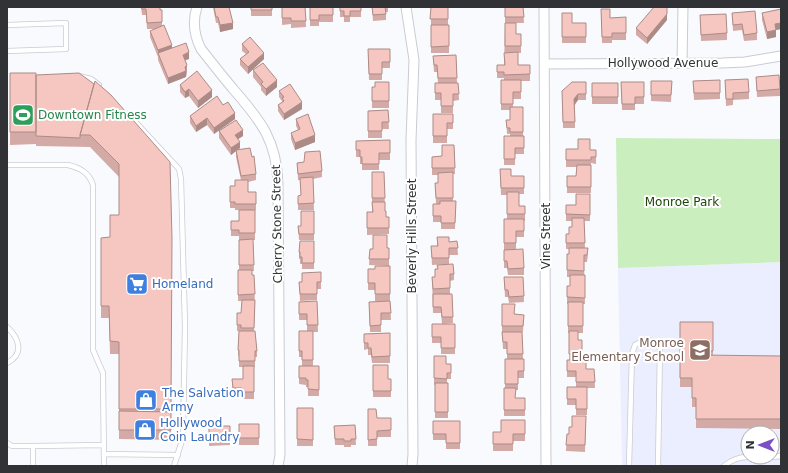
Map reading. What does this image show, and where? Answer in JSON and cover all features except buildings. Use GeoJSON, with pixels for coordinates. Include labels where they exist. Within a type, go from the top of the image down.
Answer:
{"type":"FeatureCollection","features":[{"type":"Feature","properties":{"kind":"street","name":"Cherry Stone Street"},"geometry":{"type":"LineString","coordinates":[[197,7],[194,25],[195,34],[199,45],[256,116],[273,148],[278,171],[280,455],[278,466]]}},
{"type":"Feature","properties":{"kind":"street","name":"Beverly Hills Street"},"geometry":{"type":"LineString","coordinates":[[406,7],[414,60],[411,140],[412,466]]}},
{"type":"Feature","properties":{"kind":"street","name":"Vine Street"},"geometry":{"type":"LineString","coordinates":[[544,7],[546,466]]}},
{"type":"Feature","properties":{"kind":"street"},"geometry":{"type":"LineString","coordinates":[[682,63],[683,7]]}},
{"type":"Feature","properties":{"kind":"street","name":"Hollywood Avenue"},"geometry":{"type":"LineString","coordinates":[[545,64],[745,62],[781,56]]}},
{"type":"Feature","properties":{"kind":"lane"},"geometry":{"type":"LineString","coordinates":[[7,25],[66,23],[67,37],[66,49],[7,51]]}},
{"type":"Feature","properties":{"kind":"lane"},"geometry":{"type":"LineString","coordinates":[[76,76],[91,79],[105,91]]}},
{"type":"Feature","properties":{"kind":"lane"},"geometry":{"type":"LineString","coordinates":[[121,108],[179,170],[181,179],[185,326],[183,437],[174,466]]}},
{"type":"Feature","properties":{"kind":"lane"},"geometry":{"type":"LineString","coordinates":[[7,165],[68,165],[78,167],[90,177],[93,185],[94,350],[103,373],[104,466]]}},
{"type":"Feature","properties":{"kind":"lane"},"geometry":{"type":"LineString","coordinates":[[7,327],[16,337],[18,351],[15,357],[7,362]]}},
{"type":"Feature","properties":{"kind":"lane"},"geometry":{"type":"LineString","coordinates":[[629,466],[632,354],[635,345],[645,340],[654,341],[660,348],[658,466]]}},
{"type":"Feature","properties":{"kind":"lane"},"geometry":{"type":"LineString","coordinates":[[7,443],[12,446],[104,445]]}},
{"type":"Feature","properties":{"kind":"lane"},"geometry":{"type":"LineString","coordinates":[[33,446],[33,466]]}},
{"type":"Feature","properties":{"kind":"lane"},"geometry":{"type":"LineString","coordinates":[[104,454],[178,455]]}},
{"type":"Feature","properties":{"kind":"lane"},"geometry":{"type":"LineString","coordinates":[[724,466],[730,461],[740,458]]}},
{"type":"Feature","properties":{"kind":"shaded area","name":"Monroe Elementary School"},"geometry":{"type":"Polygon","coordinates":[[[781,262],[781,466],[622,465],[618,268],[781,262]]]}},
{"type":"Feature","properties":{"kind":"green space","name":"Monroe Park"},"geometry":{"type":"Polygon","coordinates":[[[616,138],[781,139],[781,262],[618,268],[616,138]]]}},
{"type":"Feature","properties":{"kind":"place","name":"Downtown Fitness"},"geometry":{"type":"Point","coordinates":[23,115]}},
{"type":"Feature","properties":{"kind":"place","name":"Homeland"},"geometry":{"type":"Point","coordinates":[137,284]}},
{"type":"Feature","properties":{"kind":"place","name":"Monroe Elementary School"},"geometry":{"type":"Point","coordinates":[700,350]}},
{"type":"Feature","properties":{"kind":"place","name":"The Salvation Army"},"geometry":{"type":"Point","coordinates":[146,400]}},
{"type":"Feature","properties":{"kind":"place","name":"Hollywood Coin Laundry"},"geometry":{"type":"Point","coordinates":[145,430]}}]}
